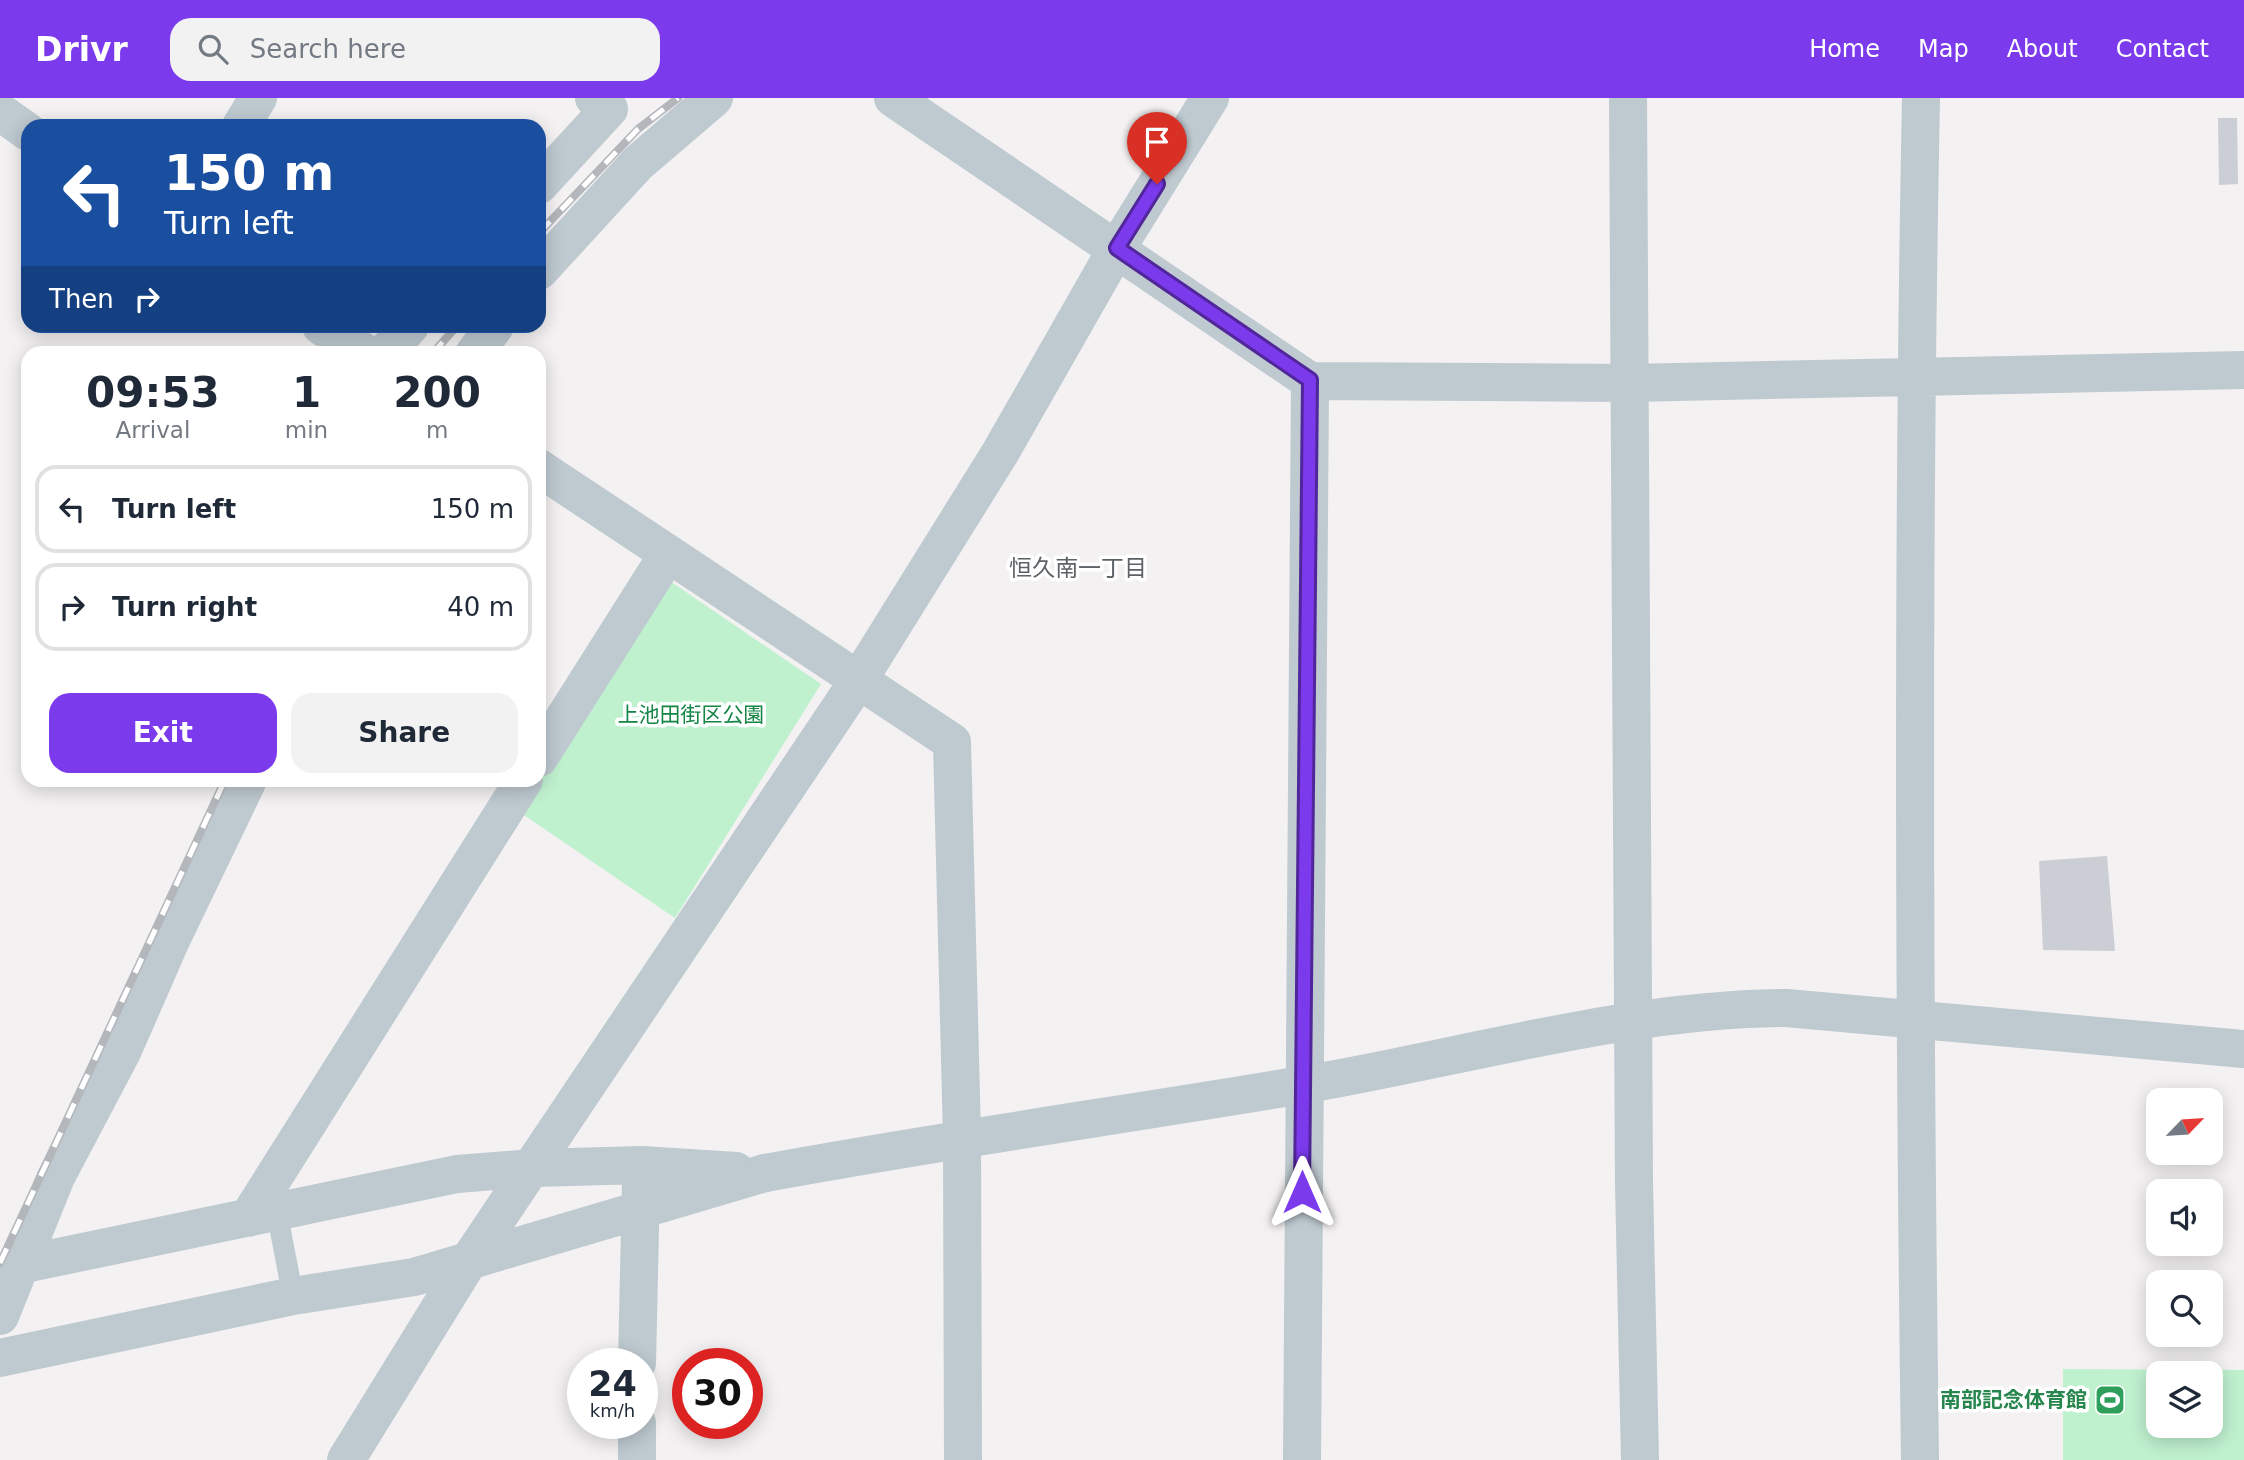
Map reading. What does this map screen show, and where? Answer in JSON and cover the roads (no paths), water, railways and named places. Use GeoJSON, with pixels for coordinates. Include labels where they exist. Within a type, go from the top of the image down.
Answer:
{"type":"FeatureCollection","features":[{"type":"Feature","properties":{"kind":"street"},"geometry":{"type":"LineString","coordinates":[[245,119],[258,98]]}},
{"type":"Feature","properties":{"kind":"street"},"geometry":{"type":"LineString","coordinates":[[546,177],[609,109],[594,98]]}},
{"type":"Feature","properties":{"kind":"street"},"geometry":{"type":"LineString","coordinates":[[546,263],[638,163],[714,98]]}},
{"type":"Feature","properties":{"kind":"street"},"geometry":{"type":"LineString","coordinates":[[893,98],[1310,380],[1630,383],[2244,370]]}},
{"type":"Feature","properties":{"kind":"street"},"geometry":{"type":"LineString","coordinates":[[346,1460],[470,1259],[858,681],[1000,453],[1117,248],[1210,98]]}},
{"type":"Feature","properties":{"kind":"street"},"geometry":{"type":"LineString","coordinates":[[1628,98],[1634,1184],[1640,1460]]}},
{"type":"Feature","properties":{"kind":"street"},"geometry":{"type":"LineString","coordinates":[[1920,1460],[1914,1020],[1916,377],[1921,98]]}},
{"type":"Feature","properties":{"kind":"street"},"geometry":{"type":"LineString","coordinates":[[0,112],[21,127]]}},
{"type":"Feature","properties":{"kind":"street"},"geometry":{"type":"LineString","coordinates":[[332,333],[354,346]]}},
{"type":"Feature","properties":{"kind":"street"},"geometry":{"type":"LineString","coordinates":[[391,346],[404,333]]}},
{"type":"Feature","properties":{"kind":"street"},"geometry":{"type":"LineString","coordinates":[[1302,1460],[1302,1085],[1310,380]]}},
{"type":"Feature","properties":{"kind":"street"},"geometry":{"type":"LineString","coordinates":[[546,473],[952,742],[962,1137],[963,1460]]}},
{"type":"Feature","properties":{"kind":"street"},"geometry":{"type":"LineString","coordinates":[[546,747],[668,554]]}},
{"type":"Feature","properties":{"kind":"street"},"geometry":{"type":"LineString","coordinates":[[0,1317],[56,1177],[122,1052],[171,940],[245,787]]}},
{"type":"Feature","properties":{"kind":"street"},"geometry":{"type":"LineString","coordinates":[[262,1216],[520,787]]}},
{"type":"Feature","properties":{"kind":"street"},"geometry":{"type":"LineString","coordinates":[[0,1358],[293,1296],[414,1277],[765,1173],[962,1137],[1302,1085],[1635,1021],[1745,1008],[1786,1008],[2244,1049]]}},
{"type":"Feature","properties":{"kind":"street"},"geometry":{"type":"LineString","coordinates":[[20,1265],[457,1174],[533,1168],[642,1165],[765,1173]]}},
{"type":"Feature","properties":{"kind":"street"},"geometry":{"type":"LineString","coordinates":[[638,1348],[642,1165]]}},
{"type":"Feature","properties":{"kind":"street"},"geometry":{"type":"LineString","coordinates":[[636,1460],[637,1439]]}},
{"type":"Feature","properties":{"kind":"lane"},"geometry":{"type":"LineString","coordinates":[[262,1216],[293,1296]]}},
{"type":"Feature","properties":{"kind":"railway"},"geometry":{"type":"LineString","coordinates":[[546,226],[638,129],[678,98]]}},
{"type":"Feature","properties":{"kind":"railway"},"geometry":{"type":"LineString","coordinates":[[439,346],[451,333]]}},
{"type":"Feature","properties":{"kind":"railway"},"geometry":{"type":"LineString","coordinates":[[0,1263],[222,787]]}},
{"type":"Feature","properties":{"kind":"place","name":"南部記念体育館"},"geometry":{"type":"Point","coordinates":[2110,1400]}},
{"type":"Feature","properties":{"kind":"district","name":"恒久南一丁目"},"geometry":{"type":"Point","coordinates":[1078,568]}},
{"type":"Feature","properties":{"kind":"park label","name":"上池田街区公園"},"geometry":{"type":"Point","coordinates":[691,715]}}]}
